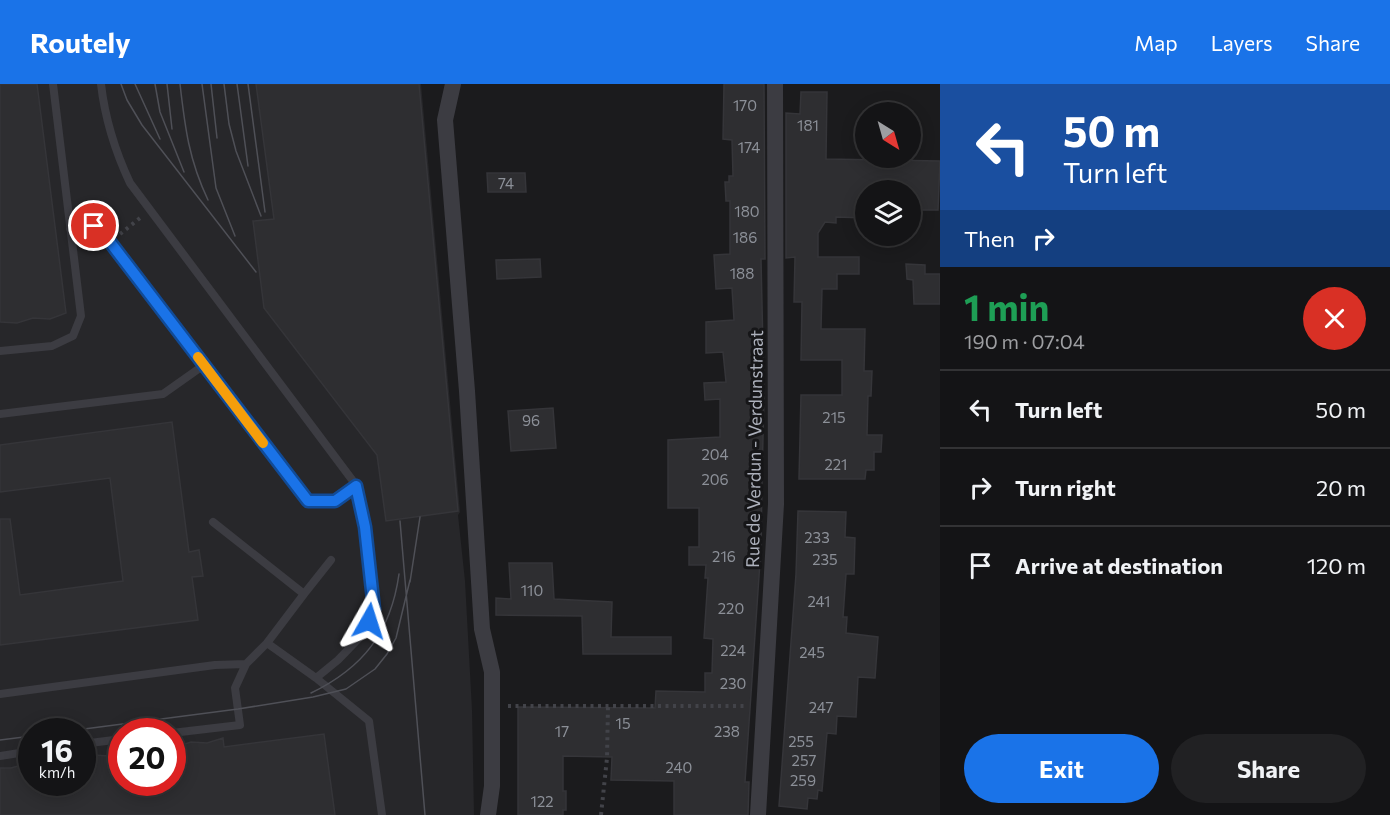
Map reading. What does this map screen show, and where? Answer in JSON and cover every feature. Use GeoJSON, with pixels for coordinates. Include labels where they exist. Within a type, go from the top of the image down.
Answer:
{"type":"FeatureCollection","features":[{"type":"Feature","properties":{"kind":"street"},"geometry":{"type":"LineString","coordinates":[[453,84],[445,120],[467,391],[482,629],[492,672],[492,786],[488,815]]}},
{"type":"Feature","properties":{"kind":"street","name":"Rue de Verdun - Verdunstraat"},"geometry":{"type":"LineString","coordinates":[[758,815],[776,504],[774,123],[776,84]]}},
{"type":"Feature","properties":{"kind":"lane"},"geometry":{"type":"LineString","coordinates":[[0,351],[52,346],[73,336],[81,315],[53,84]]}},
{"type":"Feature","properties":{"kind":"lane"},"geometry":{"type":"LineString","coordinates":[[101,84],[104,111],[118,158],[130,183],[356,486],[365,527],[374,609],[364,633],[338,660],[316,678]]}},
{"type":"Feature","properties":{"kind":"lane"},"geometry":{"type":"LineString","coordinates":[[70,229],[94,226],[110,242],[308,501],[335,501],[356,486]]}},
{"type":"Feature","properties":{"kind":"lane"},"geometry":{"type":"LineString","coordinates":[[0,414],[163,394],[204,365]]}},
{"type":"Feature","properties":{"kind":"lane"},"geometry":{"type":"LineString","coordinates":[[213,522],[304,594]]}},
{"type":"Feature","properties":{"kind":"lane"},"geometry":{"type":"LineString","coordinates":[[186,731],[240,725],[235,688],[246,664],[267,643],[331,561]]}},
{"type":"Feature","properties":{"kind":"lane"},"geometry":{"type":"LineString","coordinates":[[267,643],[316,678],[369,721],[382,815]]}},
{"type":"Feature","properties":{"kind":"lane"},"geometry":{"type":"LineString","coordinates":[[0,694],[215,665],[246,664]]}},
{"type":"Feature","properties":{"kind":"lane"},"geometry":{"type":"LineString","coordinates":[[0,756],[18,753]]}},
{"type":"Feature","properties":{"kind":"path"},"geometry":{"type":"LineString","coordinates":[[118,235],[141,218]]}},
{"type":"Feature","properties":{"kind":"path"},"geometry":{"type":"LineString","coordinates":[[601,815],[607,758],[608,705]]}},
{"type":"Feature","properties":{"kind":"path"},"geometry":{"type":"LineString","coordinates":[[492,706],[765,706]]}},
{"type":"Feature","properties":{"kind":"shaded area"},"geometry":{"type":"Polygon","coordinates":[[[0,84],[421,84],[460,512],[458,515],[465,581],[472,710],[474,815],[0,815],[0,84]]]}},
{"type":"Feature","properties":{"kind":"building"},"geometry":{"type":"Polygon","coordinates":[[[0,84],[37,84],[66,313],[50,319],[33,318],[17,323],[0,322],[0,84]]]}},
{"type":"Feature","properties":{"kind":"building"},"geometry":{"type":"Polygon","coordinates":[[[256,84],[419,84],[458,511],[386,521],[377,455],[264,308],[253,221],[274,219],[256,84]]]}},
{"type":"Feature","properties":{"kind":"building"},"geometry":{"type":"Polygon","coordinates":[[[724,84],[764,84],[765,259],[761,259],[764,395],[761,547],[745,782],[749,782],[748,815],[674,815],[674,781],[611,780],[612,757],[563,756],[563,791],[566,791],[566,810],[563,810],[563,815],[518,815],[518,707],[655,708],[656,691],[705,692],[705,673],[712,673],[713,639],[704,638],[708,578],[705,578],[706,565],[689,565],[689,547],[699,547],[699,508],[668,508],[668,440],[720,437],[720,399],[705,400],[704,383],[726,382],[723,352],[706,353],[706,322],[734,320],[732,288],[716,289],[714,255],[730,254],[730,201],[726,201],[725,182],[729,182],[729,176],[733,176],[732,140],[723,139],[724,84]]]}},
{"type":"Feature","properties":{"kind":"building"},"geometry":{"type":"Polygon","coordinates":[[[801,92],[827,92],[826,159],[855,160],[855,168],[921,168],[921,161],[940,161],[938,210],[921,210],[921,180],[855,180],[855,218],[836,217],[836,223],[825,222],[818,233],[818,257],[859,257],[859,274],[837,274],[837,289],[822,289],[821,329],[865,329],[864,371],[872,371],[871,396],[868,396],[867,435],[882,435],[881,452],[874,452],[874,470],[866,470],[865,479],[799,479],[801,395],[842,395],[842,360],[801,360],[802,302],[794,302],[795,257],[786,258],[786,113],[800,114],[801,92]]]}},
{"type":"Feature","properties":{"kind":"building"},"geometry":{"type":"Polygon","coordinates":[[[487,173],[525,173],[526,192],[488,192],[487,173]]]}},
{"type":"Feature","properties":{"kind":"building"},"geometry":{"type":"Polygon","coordinates":[[[540,259],[541,277],[497,279],[496,260],[540,259]]]}},
{"type":"Feature","properties":{"kind":"building"},"geometry":{"type":"Polygon","coordinates":[[[906,264],[925,265],[925,274],[940,274],[940,304],[914,304],[913,280],[907,279],[906,264]]]}},
{"type":"Feature","properties":{"kind":"building"},"geometry":{"type":"Polygon","coordinates":[[[553,408],[556,448],[511,451],[508,411],[553,408]]]}},
{"type":"Feature","properties":{"kind":"building"},"geometry":{"type":"Polygon","coordinates":[[[172,422],[189,552],[199,550],[203,576],[192,577],[198,620],[0,645],[0,519],[10,519],[20,595],[123,581],[110,478],[0,492],[0,445],[172,422]]]}},
{"type":"Feature","properties":{"kind":"building"},"geometry":{"type":"Polygon","coordinates":[[[798,511],[846,512],[845,537],[855,538],[854,574],[846,574],[843,617],[847,617],[846,633],[878,637],[875,678],[858,677],[856,717],[837,716],[836,734],[827,733],[822,791],[818,790],[817,799],[808,798],[807,809],[779,806],[796,574],[798,511]]]}},
{"type":"Feature","properties":{"kind":"building"},"geometry":{"type":"Polygon","coordinates":[[[509,563],[552,563],[554,599],[612,602],[611,637],[671,637],[671,654],[583,654],[582,616],[496,615],[496,598],[511,599],[509,563]]]}},
{"type":"Feature","properties":{"kind":"building"},"geometry":{"type":"Polygon","coordinates":[[[324,734],[335,815],[0,815],[0,768],[18,766],[18,796],[96,796],[96,755],[108,756],[108,796],[186,796],[186,744],[207,743],[223,738],[224,747],[324,734]]]}},
{"type":"Feature","properties":{"kind":"tram line"},"geometry":{"type":"LineString","coordinates":[[121,84],[127,100],[142,125],[256,272]]}},
{"type":"Feature","properties":{"kind":"tram line"},"geometry":{"type":"LineString","coordinates":[[135,84],[160,139]]}},
{"type":"Feature","properties":{"kind":"tram line"},"geometry":{"type":"LineString","coordinates":[[155,84],[160,112],[184,172]]}},
{"type":"Feature","properties":{"kind":"tram line"},"geometry":{"type":"LineString","coordinates":[[167,84],[172,129]]}},
{"type":"Feature","properties":{"kind":"tram line"},"geometry":{"type":"LineString","coordinates":[[180,84],[189,144],[196,171],[208,200]]}},
{"type":"Feature","properties":{"kind":"tram line"},"geometry":{"type":"LineString","coordinates":[[202,84],[216,188],[235,236]]}},
{"type":"Feature","properties":{"kind":"tram line"},"geometry":{"type":"LineString","coordinates":[[211,84],[217,138]]}},
{"type":"Feature","properties":{"kind":"tram line"},"geometry":{"type":"LineString","coordinates":[[224,84],[229,124],[236,151],[261,216]]}},
{"type":"Feature","properties":{"kind":"tram line"},"geometry":{"type":"LineString","coordinates":[[237,84],[248,166]]}},
{"type":"Feature","properties":{"kind":"tram line"},"geometry":{"type":"LineString","coordinates":[[248,84],[265,212]]}},
{"type":"Feature","properties":{"kind":"tram line"},"geometry":{"type":"LineString","coordinates":[[410,582],[420,517]]}},
{"type":"Feature","properties":{"kind":"tram line"},"geometry":{"type":"LineString","coordinates":[[400,521],[425,815]]}},
{"type":"Feature","properties":{"kind":"tram line"},"geometry":{"type":"LineString","coordinates":[[311,693],[346,672],[372,646],[389,614],[399,574]]}},
{"type":"Feature","properties":{"kind":"tram line"},"geometry":{"type":"LineString","coordinates":[[96,727],[238,709],[313,697],[346,689],[375,669],[387,654],[396,638],[410,580]]}},
{"type":"Feature","properties":{"kind":"tram line"},"geometry":{"type":"LineString","coordinates":[[0,740],[18,738]]}},
{"type":"Feature","properties":{"kind":"slow traffic"},"geometry":{"type":"LineString","coordinates":[[198,357],[263,443]]}},
{"type":"Feature","properties":{"kind":"route"},"geometry":{"type":"LineString","coordinates":[[94,226],[110,242],[308,501],[335,501],[356,486],[365,527],[374,609],[369,621]]}}]}
